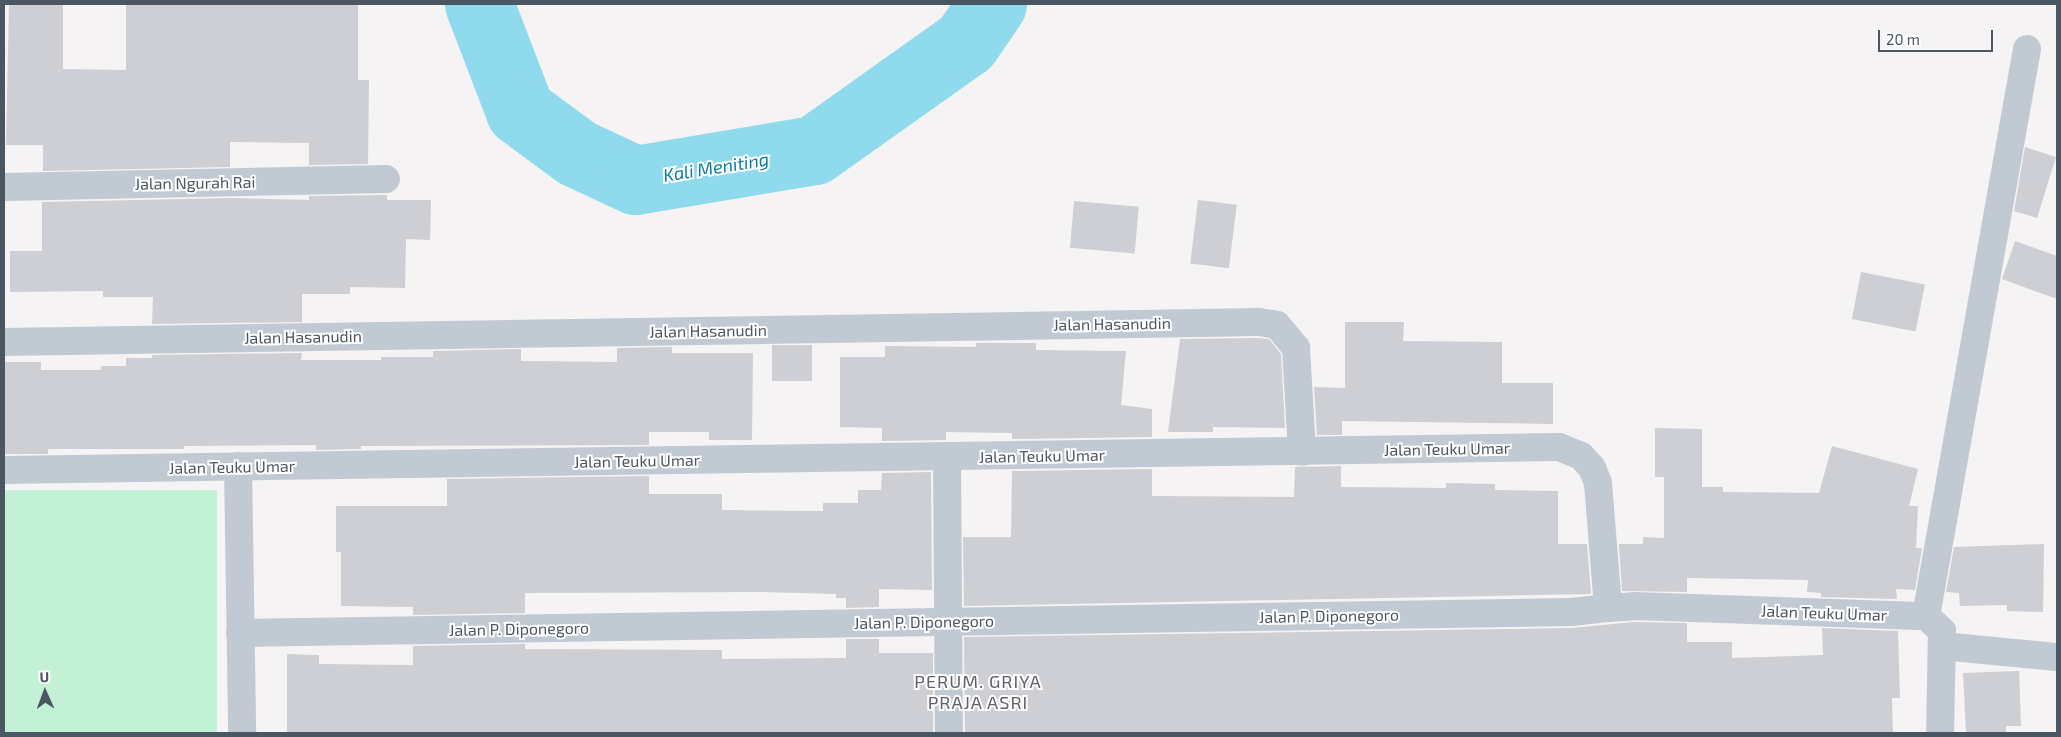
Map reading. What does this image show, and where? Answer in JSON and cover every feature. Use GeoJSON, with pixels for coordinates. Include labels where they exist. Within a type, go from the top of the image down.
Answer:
{"type":"FeatureCollection","features":[{"type":"Feature","properties":{"kind":"street"},"geometry":{"type":"LineString","coordinates":[[1940,733],[1937,631],[2027,49]]}},
{"type":"Feature","properties":{"kind":"street","name":"Jalan Ngurah Rai"},"geometry":{"type":"LineString","coordinates":[[4,187],[386,180]]}},
{"type":"Feature","properties":{"kind":"street","name":"Jalan Hasanudin"},"geometry":{"type":"LineString","coordinates":[[4,342],[1259,322],[1277,325],[1296,348],[1302,452]]}},
{"type":"Feature","properties":{"kind":"street","name":"Jalan Teuku Umar"},"geometry":{"type":"LineString","coordinates":[[4,470],[1302,452],[1550,446],[1574,452],[1592,468],[1598,484],[1608,608],[1634,606],[1937,631],[2057,657]]}},
{"type":"Feature","properties":{"kind":"street"},"geometry":{"type":"LineString","coordinates":[[947,457],[950,733]]}},
{"type":"Feature","properties":{"kind":"street"},"geometry":{"type":"LineString","coordinates":[[238,466],[242,733]]}},
{"type":"Feature","properties":{"kind":"street","name":"Jalan P. Diponegoro"},"geometry":{"type":"LineString","coordinates":[[240,633],[1571,612],[1608,608]]}},
{"type":"Feature","properties":{"kind":"green space"},"geometry":{"type":"Polygon","coordinates":[[[4,490],[217,490],[217,733],[4,733],[4,490]]]}},
{"type":"Feature","properties":{"kind":"building"},"geometry":{"type":"Polygon","coordinates":[[[9,4],[63,4],[63,69],[126,70],[126,4],[358,4],[358,80],[369,80],[368,164],[309,165],[309,143],[230,142],[230,167],[43,171],[43,145],[6,145],[9,4]]]}},
{"type":"Feature","properties":{"kind":"building"},"geometry":{"type":"Polygon","coordinates":[[[2025,147],[2056,157],[2037,218],[2014,211],[2025,147]]]}},
{"type":"Feature","properties":{"kind":"building"},"geometry":{"type":"Polygon","coordinates":[[[387,195],[387,200],[431,200],[430,240],[406,239],[405,288],[350,287],[350,294],[302,294],[302,322],[152,324],[153,297],[103,297],[103,291],[10,292],[10,251],[42,251],[42,202],[230,198],[309,200],[309,196],[387,195]]]}},
{"type":"Feature","properties":{"kind":"building"},"geometry":{"type":"Polygon","coordinates":[[[1198,200],[1237,205],[1229,268],[1190,264],[1198,200]]]}},
{"type":"Feature","properties":{"kind":"building"},"geometry":{"type":"Polygon","coordinates":[[[1074,201],[1139,207],[1135,253],[1070,248],[1074,201]]]}},
{"type":"Feature","properties":{"kind":"building"},"geometry":{"type":"Polygon","coordinates":[[[2015,241],[2057,256],[2057,299],[2002,279],[2015,241]]]}},
{"type":"Feature","properties":{"kind":"building"},"geometry":{"type":"Polygon","coordinates":[[[1861,272],[1925,284],[1916,332],[1852,319],[1861,272]]]}},
{"type":"Feature","properties":{"kind":"building"},"geometry":{"type":"Polygon","coordinates":[[[1345,322],[1404,322],[1403,341],[1502,342],[1502,383],[1553,383],[1553,424],[1342,421],[1342,435],[1317,435],[1314,387],[1345,388],[1345,322]]]}},
{"type":"Feature","properties":{"kind":"building"},"geometry":{"type":"Polygon","coordinates":[[[1180,339],[1269,339],[1281,354],[1285,428],[1213,427],[1213,432],[1168,432],[1180,339]]]}},
{"type":"Feature","properties":{"kind":"building"},"geometry":{"type":"Polygon","coordinates":[[[976,343],[1036,343],[1036,350],[1126,351],[1121,405],[1152,409],[1152,437],[1012,439],[1012,433],[946,432],[946,440],[882,441],[882,428],[840,427],[840,357],[885,357],[885,346],[976,347],[976,343]]]}},
{"type":"Feature","properties":{"kind":"building"},"geometry":{"type":"Polygon","coordinates":[[[772,345],[812,345],[812,381],[772,381],[772,345]]]}},
{"type":"Feature","properties":{"kind":"building"},"geometry":{"type":"Polygon","coordinates":[[[672,347],[672,353],[753,353],[752,440],[709,440],[709,432],[649,432],[649,445],[361,446],[361,449],[316,450],[316,445],[184,446],[184,449],[48,449],[48,454],[4,454],[4,362],[41,362],[41,370],[101,370],[101,366],[126,366],[126,358],[152,358],[152,355],[302,353],[301,360],[381,360],[381,357],[433,357],[433,351],[521,349],[521,361],[617,362],[617,348],[672,347]]]}},
{"type":"Feature","properties":{"kind":"building"},"geometry":{"type":"Polygon","coordinates":[[[1655,428],[1702,429],[1702,487],[1723,487],[1723,492],[1819,493],[1832,446],[1918,469],[1909,506],[1918,506],[1916,548],[1922,548],[1915,590],[1896,589],[1897,599],[1821,597],[1821,593],[1807,592],[1808,580],[1687,578],[1687,592],[1622,591],[1619,544],[1643,544],[1643,537],[1664,538],[1664,477],[1655,477],[1655,428]]]}},
{"type":"Feature","properties":{"kind":"building"},"geometry":{"type":"Polygon","coordinates":[[[1341,466],[1341,487],[1446,488],[1446,483],[1495,484],[1495,490],[1558,491],[1558,544],[1587,544],[1591,594],[964,606],[963,537],[1011,537],[1012,471],[1152,469],[1152,496],[1294,497],[1295,467],[1341,466]]]}},
{"type":"Feature","properties":{"kind":"building"},"geometry":{"type":"Polygon","coordinates":[[[931,472],[932,590],[879,589],[879,607],[846,608],[846,598],[836,598],[836,594],[760,592],[525,593],[525,613],[413,615],[413,607],[341,606],[341,552],[336,552],[336,506],[447,506],[447,479],[649,476],[649,494],[722,494],[722,510],[823,511],[823,503],[858,503],[858,490],[881,490],[882,473],[931,472]]]}},
{"type":"Feature","properties":{"kind":"building"},"geometry":{"type":"Polygon","coordinates":[[[2044,544],[2043,612],[2007,611],[2007,605],[1960,606],[1959,593],[1946,592],[1954,547],[2044,544]]]}},
{"type":"Feature","properties":{"kind":"building"},"geometry":{"type":"Polygon","coordinates":[[[1634,622],[1687,623],[1687,642],[1732,642],[1732,658],[1823,655],[1822,628],[1898,631],[1900,698],[1892,698],[1893,733],[965,733],[964,637],[1571,628],[1634,622]]]}},
{"type":"Feature","properties":{"kind":"building"},"geometry":{"type":"Polygon","coordinates":[[[846,639],[879,639],[879,653],[933,653],[933,733],[287,733],[287,654],[319,655],[319,664],[413,665],[413,646],[525,644],[525,649],[722,650],[722,659],[846,658],[846,639]]]}},
{"type":"Feature","properties":{"kind":"building"},"geometry":{"type":"Polygon","coordinates":[[[2019,671],[2021,726],[2006,726],[2006,733],[1966,733],[1963,673],[2019,671]]]}},
{"type":"Feature","properties":{"kind":"waterway","name":"Kali Meniting"},"geometry":{"type":"LineString","coordinates":[[479,4],[520,111],[577,153],[635,180],[814,150],[966,42],[992,4]]}},
{"type":"Feature","properties":{"kind":"district","name":"PERUM. GRIYA PRAJA ASRI"},"geometry":{"type":"Point","coordinates":[978,692]}}]}
